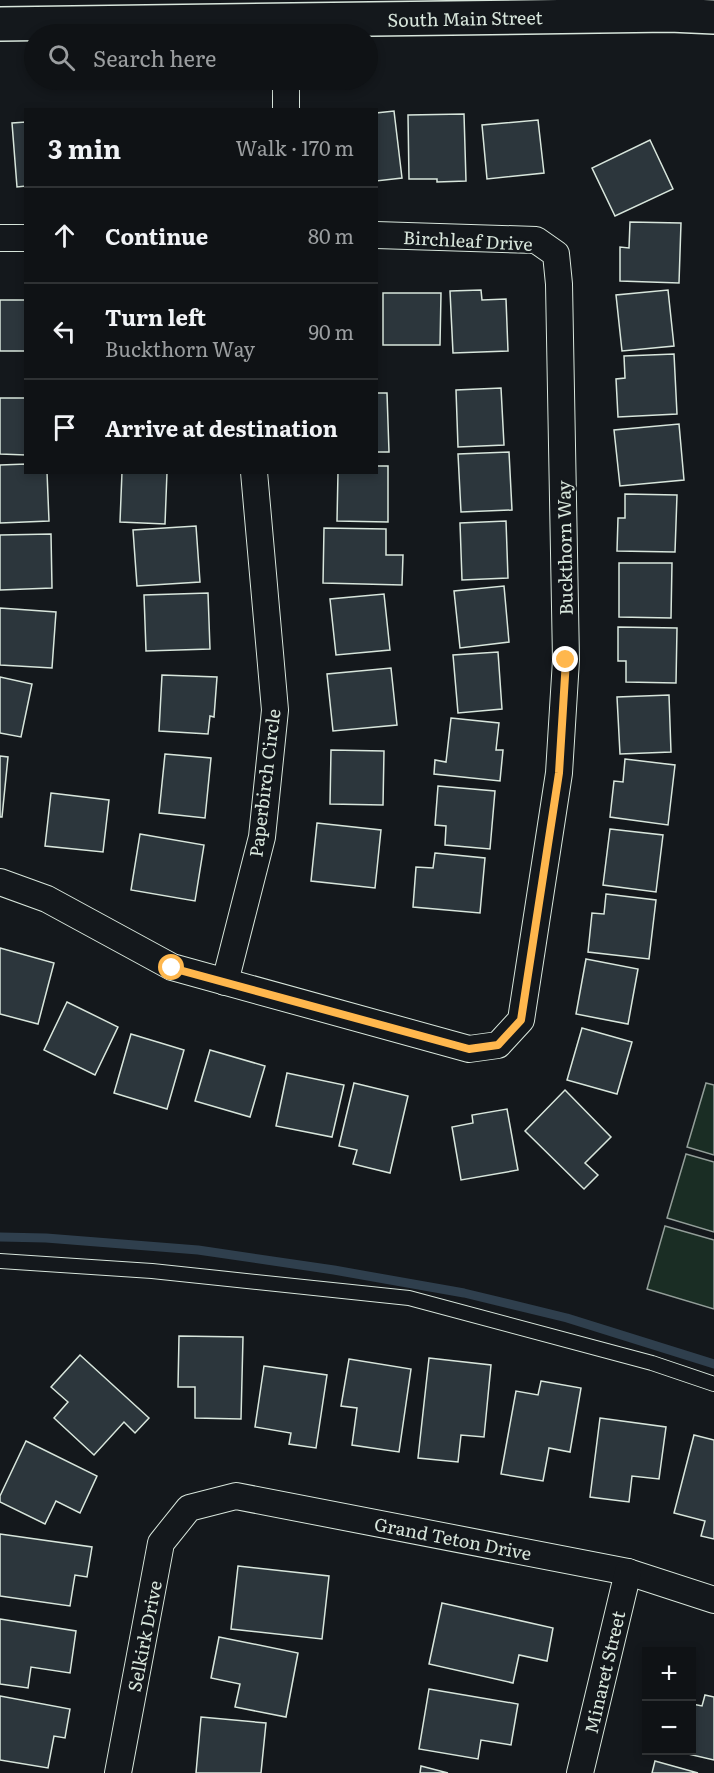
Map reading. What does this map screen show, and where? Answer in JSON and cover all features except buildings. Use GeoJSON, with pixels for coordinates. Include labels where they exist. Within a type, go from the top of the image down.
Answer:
{"type":"FeatureCollection","features":[{"type":"Feature","properties":{"kind":"main road","name":"South Main Street"},"geometry":{"type":"LineString","coordinates":[[344,24],[670,7],[714,17]]}},
{"type":"Feature","properties":{"kind":"main road","name":"South Main Street"},"geometry":{"type":"LineString","coordinates":[[0,24],[24,24]]}},
{"type":"Feature","properties":{"kind":"street"},"geometry":{"type":"LineString","coordinates":[[286,90],[286,108]]}},
{"type":"Feature","properties":{"kind":"street","name":"Birchleaf Drive"},"geometry":{"type":"LineString","coordinates":[[378,235],[536,240],[556,254]]}},
{"type":"Feature","properties":{"kind":"street"},"geometry":{"type":"LineString","coordinates":[[0,238],[24,238]]}},
{"type":"Feature","properties":{"kind":"street","name":"Buckthorn Way"},"geometry":{"type":"LineString","coordinates":[[225,982],[469,1049],[498,1045],[521,1020],[559,773],[566,660],[559,284],[556,254]]}},
{"type":"Feature","properties":{"kind":"street","name":"Paperbirch Circle"},"geometry":{"type":"LineString","coordinates":[[225,982],[262,837],[275,710],[254,474]]}},
{"type":"Feature","properties":{"kind":"street"},"geometry":{"type":"LineString","coordinates":[[0,882],[47,899],[172,968],[225,982]]}},
{"type":"Feature","properties":{"kind":"street","name":"Grand Teton Drive"},"geometry":{"type":"LineString","coordinates":[[189,1508],[236,1496],[628,1572],[714,1600]]}},
{"type":"Feature","properties":{"kind":"street","name":"Selkirk Drive"},"geometry":{"type":"LineString","coordinates":[[118,1773],[161,1543],[189,1508]]}},
{"type":"Feature","properties":{"kind":"street","name":"Minaret Street"},"geometry":{"type":"LineString","coordinates":[[580,1773],[628,1572]]}},
{"type":"Feature","properties":{"kind":"lane"},"geometry":{"type":"LineString","coordinates":[[0,1261],[152,1272],[409,1298],[652,1363],[714,1384]]}},
{"type":"Feature","properties":{"kind":"green space"},"geometry":{"type":"Polygon","coordinates":[[[706,1083],[714,1085],[714,1155],[687,1147],[706,1083]]]}},
{"type":"Feature","properties":{"kind":"green space"},"geometry":{"type":"Polygon","coordinates":[[[686,1154],[714,1162],[714,1232],[667,1218],[686,1154]]]}},
{"type":"Feature","properties":{"kind":"green space"},"geometry":{"type":"Polygon","coordinates":[[[665,1226],[714,1240],[714,1309],[647,1289],[665,1226]]]}},
{"type":"Feature","properties":{"kind":"waterway"},"geometry":{"type":"LineString","coordinates":[[0,1237],[46,1238],[198,1250],[334,1270],[464,1293],[567,1318],[714,1364]]}},
{"type":"Feature","properties":{"kind":"route"},"geometry":{"type":"LineString","coordinates":[[172,968],[469,1049],[498,1045],[521,1020],[559,773],[566,660]]}}]}
